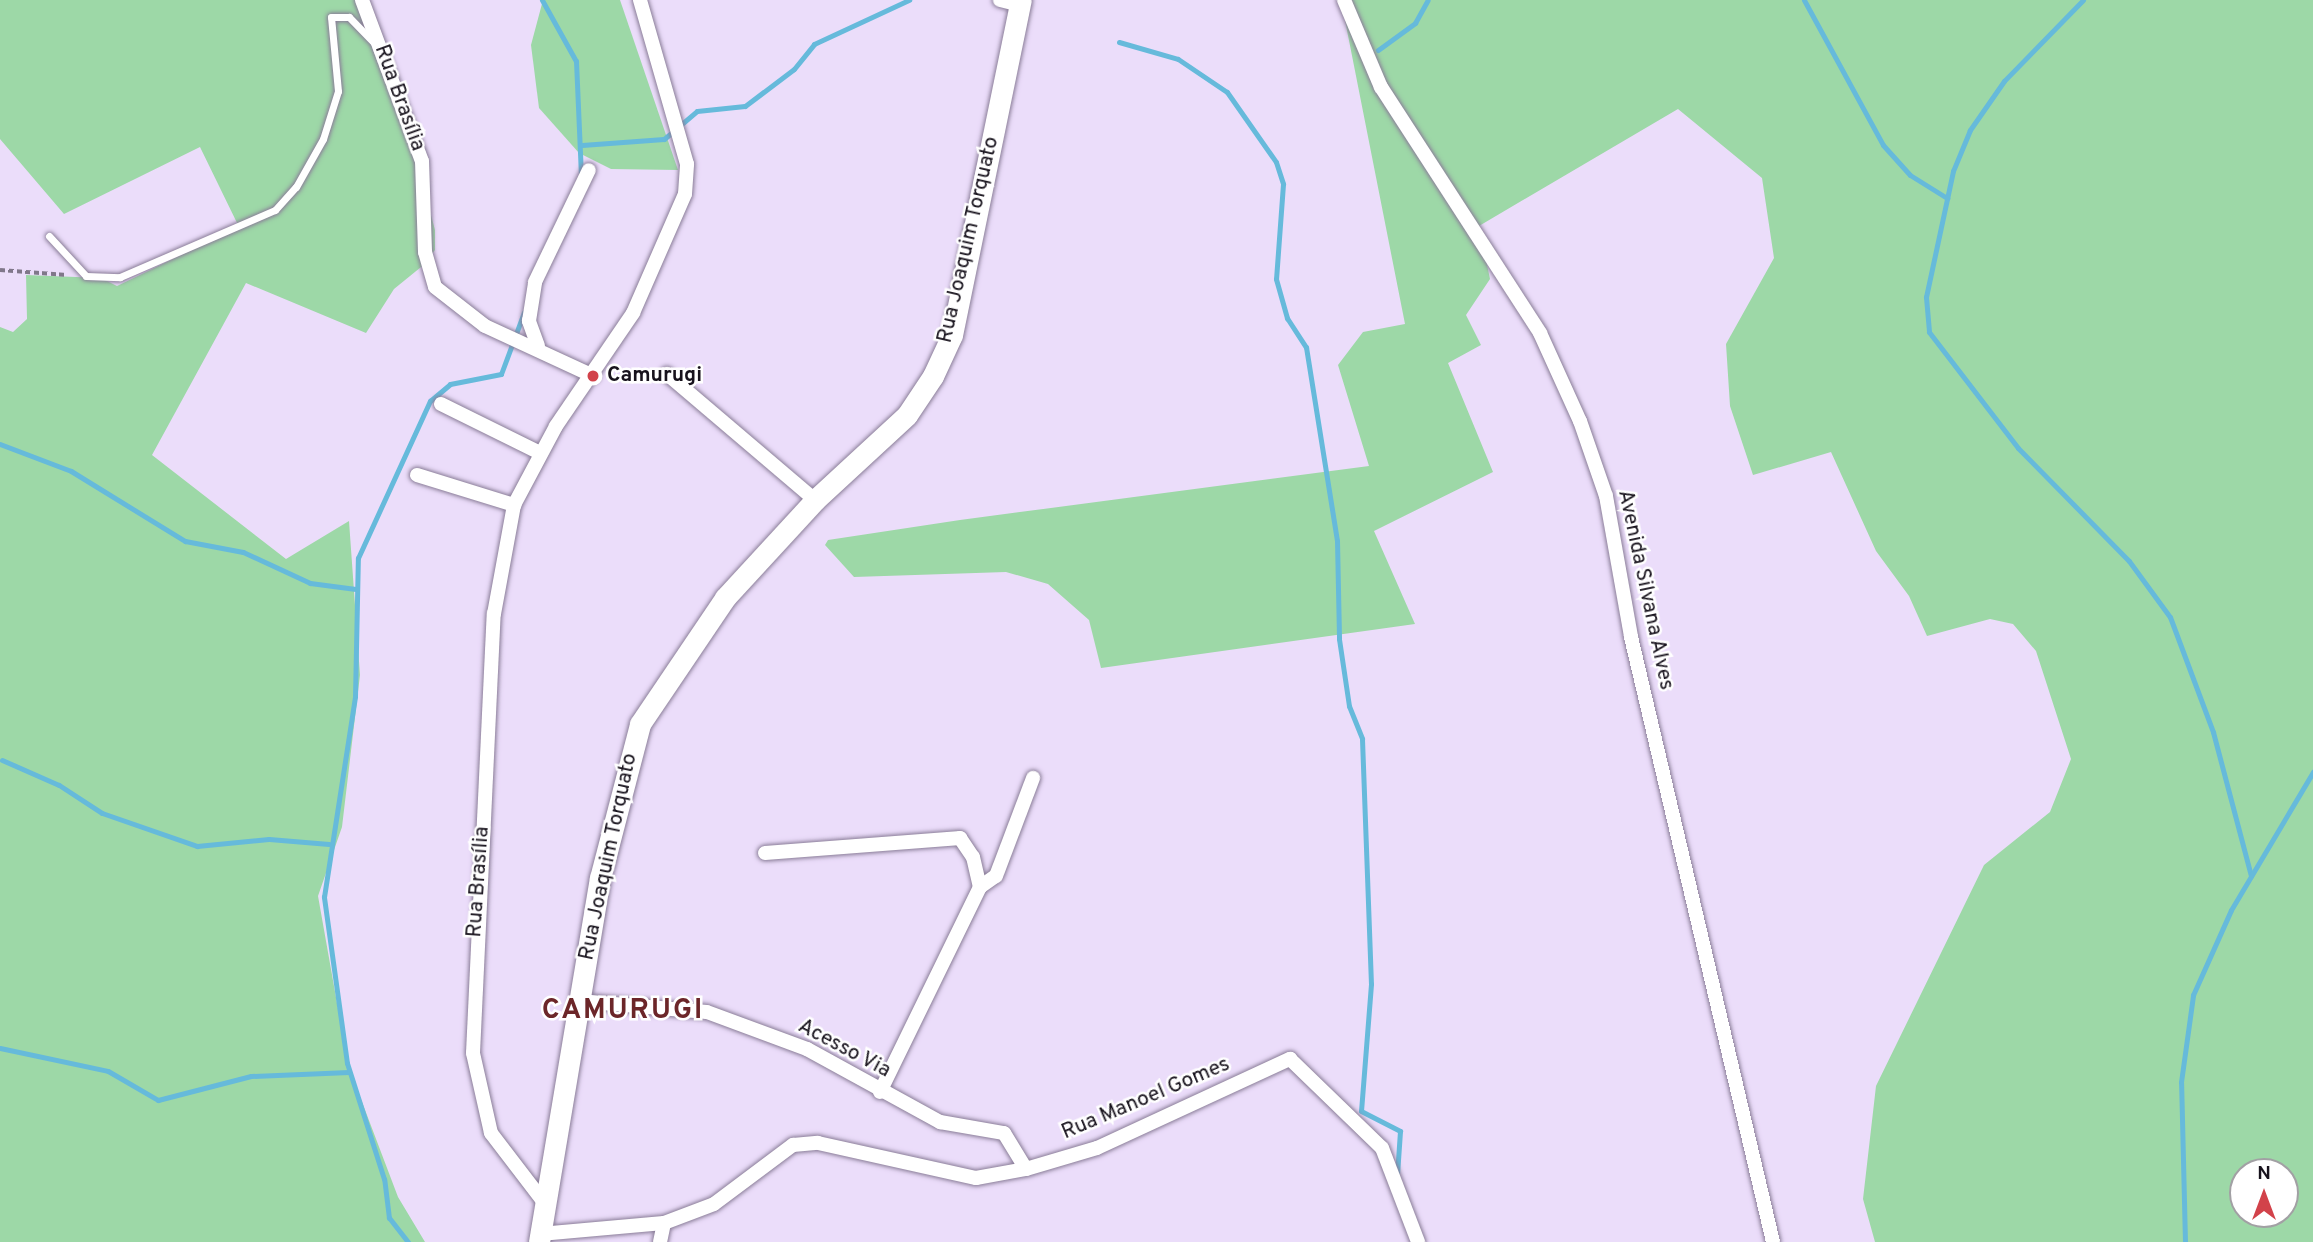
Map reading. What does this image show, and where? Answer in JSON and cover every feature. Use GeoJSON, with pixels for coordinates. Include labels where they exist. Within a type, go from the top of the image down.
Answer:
{"type":"FeatureCollection","features":[{"type":"Feature","properties":{"kind":"street","name":"Rua Brasília"},"geometry":{"type":"LineString","coordinates":[[362,0],[422,161],[425,251],[435,287],[485,326],[538,346],[593,376]]}},
{"type":"Feature","properties":{"kind":"street","name":"Rua Brasília"},"geometry":{"type":"LineString","coordinates":[[543,1201],[491,1133],[473,1054],[494,614],[514,505],[540,453],[633,313],[685,194],[687,164],[640,0]]}},
{"type":"Feature","properties":{"kind":"street","name":"Avenida Silvana Alves"},"geometry":{"type":"LineString","coordinates":[[1344,0],[1381,87],[1540,333],[1580,421],[1606,496],[1632,637],[1773,1242]]}},
{"type":"Feature","properties":{"kind":"street","name":"Rua Joaquim Torquato"},"geometry":{"type":"LineString","coordinates":[[543,1201],[600,878],[640,724],[725,598],[815,500],[907,415],[952,335],[1014,2]]}},
{"type":"Feature","properties":{"kind":"street"},"geometry":{"type":"LineString","coordinates":[[538,346],[529,321],[535,282],[589,170]]}},
{"type":"Feature","properties":{"kind":"street"},"geometry":{"type":"LineString","coordinates":[[667,374],[815,500]]}},
{"type":"Feature","properties":{"kind":"street"},"geometry":{"type":"LineString","coordinates":[[441,404],[540,453]]}},
{"type":"Feature","properties":{"kind":"street"},"geometry":{"type":"LineString","coordinates":[[417,475],[514,505]]}},
{"type":"Feature","properties":{"kind":"street"},"geometry":{"type":"LineString","coordinates":[[880,1092],[980,887],[996,876],[1033,778]]}},
{"type":"Feature","properties":{"kind":"street"},"geometry":{"type":"LineString","coordinates":[[765,853],[843,851],[896,838],[960,838],[973,857],[980,887]]}},
{"type":"Feature","properties":{"kind":"street","name":"Acesso Via"},"geometry":{"type":"LineString","coordinates":[[579,1001],[707,1012],[807,1049],[880,1092],[940,1122],[1004,1133],[1026,1169]]}},
{"type":"Feature","properties":{"kind":"street","name":"Rua Manoel Gomes"},"geometry":{"type":"LineString","coordinates":[[540,1238],[664,1223],[714,1204],[793,1145],[818,1143],[976,1178],[1026,1169],[1097,1148],[1290,1059],[1382,1148],[1418,1242]]}},
{"type":"Feature","properties":{"kind":"street"},"geometry":{"type":"LineString","coordinates":[[540,1238],[543,1201]]}},
{"type":"Feature","properties":{"kind":"street"},"geometry":{"type":"LineString","coordinates":[[660,1242],[664,1223]]}},
{"type":"Feature","properties":{"kind":"lane"},"geometry":{"type":"LineString","coordinates":[[49,236],[86,276],[120,277],[275,210],[296,187],[323,139],[338,91],[331,17],[349,17],[381,50]]}},
{"type":"Feature","properties":{"kind":"path"},"geometry":{"type":"LineString","coordinates":[[0,270],[86,276]]}},
{"type":"Feature","properties":{"kind":"green space"},"geometry":{"type":"Polygon","coordinates":[[[0,0],[357,0],[406,122],[435,230],[435,250],[426,263],[394,289],[366,333],[246,283],[152,455],[286,559],[349,521],[360,675],[342,827],[318,896],[348,1065],[398,1197],[425,1242],[0,1242],[0,327],[13,332],[27,319],[26,275],[101,278],[117,286],[239,227],[200,147],[64,214],[0,139],[0,0]]]}},
{"type":"Feature","properties":{"kind":"green space"},"geometry":{"type":"Polygon","coordinates":[[[543,0],[620,0],[678,170],[611,169],[579,153],[539,108],[531,45],[543,0]]]}},
{"type":"Feature","properties":{"kind":"green space"},"geometry":{"type":"Polygon","coordinates":[[[1341,0],[2313,0],[2313,1242],[1875,1242],[1863,1199],[1876,1086],[1984,865],[2050,812],[2071,759],[2036,651],[2013,624],[1990,619],[1927,636],[1909,596],[1876,551],[1831,452],[1753,475],[1730,406],[1726,344],[1774,258],[1762,178],[1678,109],[1479,226],[1490,279],[1466,315],[1481,345],[1448,363],[1493,472],[1374,531],[1415,624],[1101,668],[1089,620],[1048,584],[1006,572],[854,577],[825,545],[828,540],[960,520],[1369,466],[1338,365],[1363,332],[1405,324],[1341,0]]]}},
{"type":"Feature","properties":{"kind":"waterway"},"geometry":{"type":"LineString","coordinates":[[542,0],[576,61],[581,174]]}},
{"type":"Feature","properties":{"kind":"waterway"},"geometry":{"type":"LineString","coordinates":[[582,145],[664,139],[697,111],[745,106],[794,69],[814,44],[909,0]]}},
{"type":"Feature","properties":{"kind":"waterway"},"geometry":{"type":"LineString","coordinates":[[1378,50],[1415,23],[1428,0]]}},
{"type":"Feature","properties":{"kind":"waterway"},"geometry":{"type":"LineString","coordinates":[[1804,0],[1883,145],[1910,175],[1947,198]]}},
{"type":"Feature","properties":{"kind":"waterway"},"geometry":{"type":"LineString","coordinates":[[2083,0],[2004,81],[1970,130],[1953,171],[1926,297],[1929,332],[2018,448],[2129,561],[2170,617],[2213,732],[2251,876]]}},
{"type":"Feature","properties":{"kind":"waterway"},"geometry":{"type":"LineString","coordinates":[[1119,42],[1178,59],[1227,92],[1276,162],[1283,184],[1276,279],[1287,318],[1306,347],[1337,541],[1339,639],[1349,706],[1362,739],[1371,984],[1361,1111],[1400,1131],[1397,1175]]}},
{"type":"Feature","properties":{"kind":"waterway"},"geometry":{"type":"LineString","coordinates":[[408,1242],[389,1218],[384,1179],[347,1063],[324,897],[355,696],[358,558],[430,401],[450,384],[501,374],[524,312]]}},
{"type":"Feature","properties":{"kind":"waterway"},"geometry":{"type":"LineString","coordinates":[[0,444],[71,471],[185,541],[243,552],[310,583],[356,589]]}},
{"type":"Feature","properties":{"kind":"waterway"},"geometry":{"type":"LineString","coordinates":[[2,760],[59,785],[102,813],[197,846],[269,839],[329,844]]}},
{"type":"Feature","properties":{"kind":"waterway"},"geometry":{"type":"LineString","coordinates":[[2185,1242],[2181,1082],[2193,995],[2231,910],[2313,772]]}},
{"type":"Feature","properties":{"kind":"waterway"},"geometry":{"type":"LineString","coordinates":[[0,1048],[108,1071],[158,1100],[251,1076],[349,1072]]}},
{"type":"Feature","properties":{"kind":"place","name":"Camurugi"},"geometry":{"type":"Point","coordinates":[593,376]}},
{"type":"Feature","properties":{"kind":"district","name":"CAMURUGI"},"geometry":{"type":"Point","coordinates":[623,1011]}}]}
